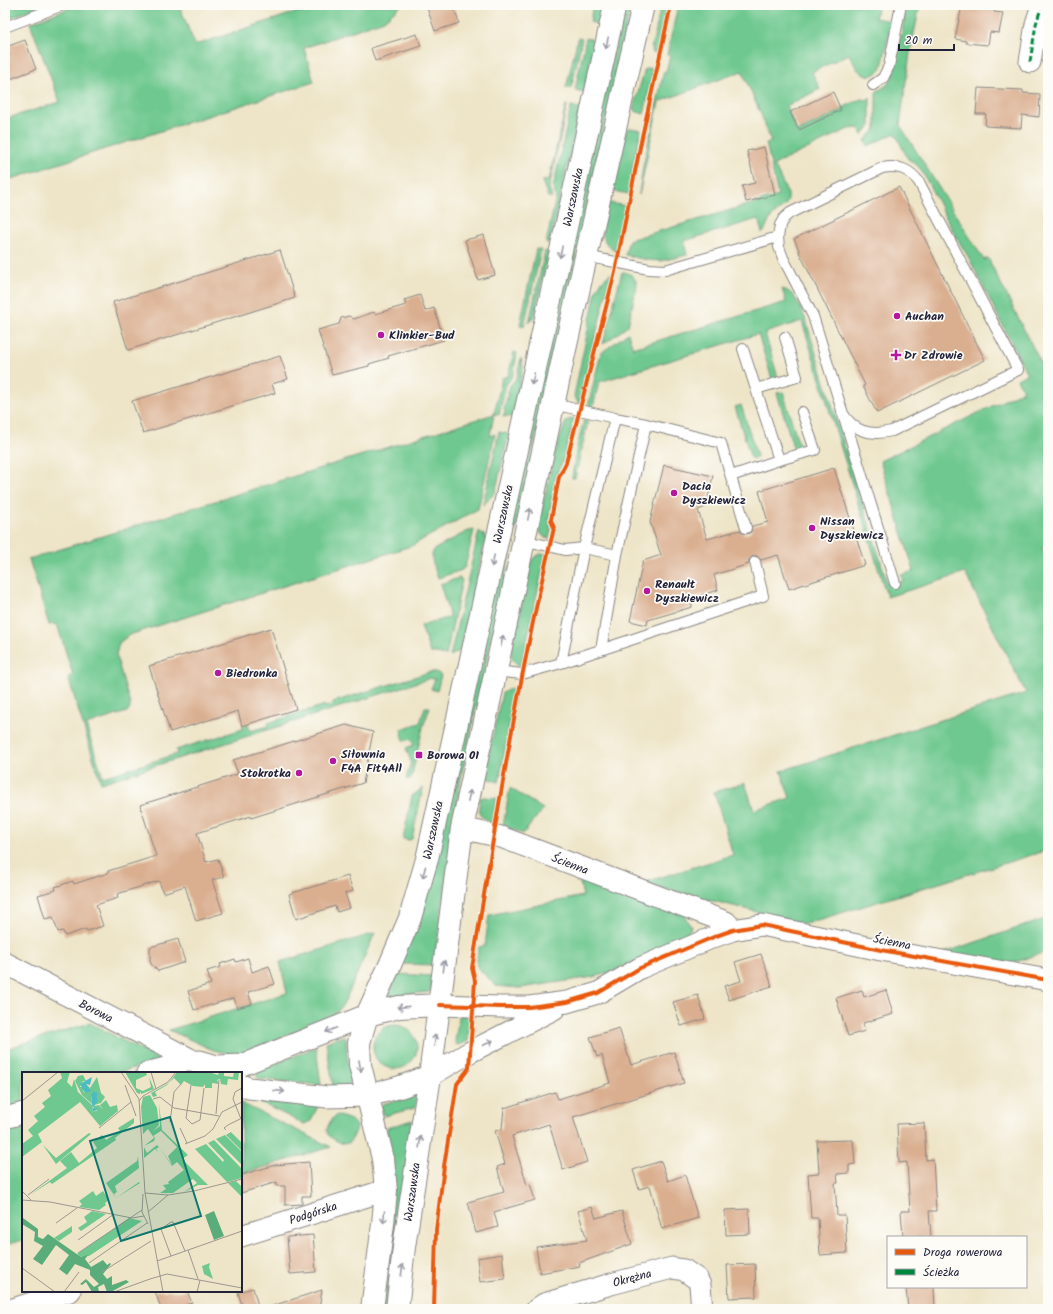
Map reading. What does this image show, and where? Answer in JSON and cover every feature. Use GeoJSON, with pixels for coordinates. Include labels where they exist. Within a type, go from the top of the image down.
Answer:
{"type":"FeatureCollection","features":[{"type":"Feature","properties":{"kind":"main road","name":"Warszawska"},"geometry":{"type":"LineString","coordinates":[[372,1309],[386,1190],[383,1159],[358,1055],[358,1043],[368,1015],[410,918],[427,859],[616,5]]}},
{"type":"Feature","properties":{"kind":"main road","name":"Warszawska"},"geometry":{"type":"LineString","coordinates":[[397,1309],[404,1247],[440,1005],[462,828],[523,540],[643,5]]}},
{"type":"Feature","properties":{"kind":"main road"},"geometry":{"type":"LineString","coordinates":[[368,1015],[399,1007],[440,1005]]}},
{"type":"Feature","properties":{"kind":"main road"},"geometry":{"type":"LineString","coordinates":[[367,1096],[400,1087],[430,1076]]}},
{"type":"Feature","properties":{"kind":"street"},"geometry":{"type":"LineString","coordinates":[[1030,62],[1036,24],[1042,5]]}},
{"type":"Feature","properties":{"kind":"street","name":"Ścienna"},"geometry":{"type":"LineString","coordinates":[[462,828],[500,837],[552,856],[726,922],[733,930],[762,925],[881,950],[1048,980]]}},
{"type":"Feature","properties":{"kind":"street"},"geometry":{"type":"LineString","coordinates":[[440,1005],[529,1007],[567,1002],[598,993],[640,968],[733,930]]}},
{"type":"Feature","properties":{"kind":"street","name":"Borowa"},"geometry":{"type":"LineString","coordinates":[[8,969],[188,1058],[213,1072]]}},
{"type":"Feature","properties":{"kind":"street"},"geometry":{"type":"LineString","coordinates":[[430,1076],[470,1052],[567,1002]]}},
{"type":"Feature","properties":{"kind":"street","name":"Borowa"},"geometry":{"type":"LineString","coordinates":[[188,1058],[217,1066],[242,1065],[368,1015]]}},
{"type":"Feature","properties":{"kind":"street"},"geometry":{"type":"LineString","coordinates":[[151,1072],[177,1065],[188,1058]]}},
{"type":"Feature","properties":{"kind":"street"},"geometry":{"type":"LineString","coordinates":[[242,1084],[249,1088],[327,1096],[367,1096]]}},
{"type":"Feature","properties":{"kind":"street"},"geometry":{"type":"LineString","coordinates":[[5,1118],[22,1113]]}},
{"type":"Feature","properties":{"kind":"street","name":"Podgórska"},"geometry":{"type":"LineString","coordinates":[[242,1236],[386,1190]]}},
{"type":"Feature","properties":{"kind":"street","name":"Okrężna"},"geometry":{"type":"LineString","coordinates":[[537,1309],[544,1304],[672,1268],[684,1270],[697,1279],[700,1286],[702,1309]]}},
{"type":"Feature","properties":{"kind":"street"},"geometry":{"type":"LineString","coordinates":[[13,1309],[67,1292]]}},
{"type":"Feature","properties":{"kind":"lane"},"geometry":{"type":"LineString","coordinates":[[5,27],[63,5]]}},
{"type":"Feature","properties":{"kind":"lane"},"geometry":{"type":"LineString","coordinates":[[873,85],[883,78],[889,66],[901,5]]}},
{"type":"Feature","properties":{"kind":"lane"},"geometry":{"type":"LineString","coordinates":[[842,412],[849,422],[859,429],[868,433],[884,433],[892,431],[1018,370],[920,182],[913,174],[898,167],[882,168],[790,213],[784,218],[780,225],[778,236],[779,247],[783,258],[813,316],[842,412],[895,583]]}},
{"type":"Feature","properties":{"kind":"lane"},"geometry":{"type":"LineString","coordinates":[[586,256],[649,269],[665,270],[778,236]]}},
{"type":"Feature","properties":{"kind":"lane"},"geometry":{"type":"LineString","coordinates":[[756,389],[797,377],[785,337]]}},
{"type":"Feature","properties":{"kind":"lane"},"geometry":{"type":"LineString","coordinates":[[743,349],[779,460]]}},
{"type":"Feature","properties":{"kind":"lane"},"geometry":{"type":"LineString","coordinates":[[553,404],[646,424],[721,443],[746,528]]}},
{"type":"Feature","properties":{"kind":"lane"},"geometry":{"type":"LineString","coordinates":[[731,476],[815,450],[802,412]]}},
{"type":"Feature","properties":{"kind":"lane"},"geometry":{"type":"LineString","coordinates":[[561,663],[584,548],[615,418]]}},
{"type":"Feature","properties":{"kind":"lane"},"geometry":{"type":"LineString","coordinates":[[601,650],[617,555],[646,424]]}},
{"type":"Feature","properties":{"kind":"lane"},"geometry":{"type":"LineString","coordinates":[[523,540],[565,550],[584,548],[617,555]]}},
{"type":"Feature","properties":{"kind":"lane"},"geometry":{"type":"LineString","coordinates":[[495,671],[522,674],[561,663],[763,596],[756,562]]}},
{"type":"Feature","properties":{"kind":"green space"},"geometry":{"type":"Polygon","coordinates":[[[5,5],[43,5],[5,20],[5,5]]]}},
{"type":"Feature","properties":{"kind":"green space"},"geometry":{"type":"Polygon","coordinates":[[[77,5],[179,5],[195,45],[318,5],[401,5],[384,20],[304,48],[314,82],[5,181],[5,119],[60,102],[30,23],[77,5]]]}},
{"type":"Feature","properties":{"kind":"green space"},"geometry":{"type":"Polygon","coordinates":[[[593,5],[603,5],[599,25],[590,22],[593,5]]]}},
{"type":"Feature","properties":{"kind":"green space"},"geometry":{"type":"Polygon","coordinates":[[[625,5],[631,5],[462,773],[434,965],[401,964],[625,5]]]}},
{"type":"Feature","properties":{"kind":"green space"},"geometry":{"type":"Polygon","coordinates":[[[661,5],[668,5],[657,53],[652,52],[651,49],[661,5]]]}},
{"type":"Feature","properties":{"kind":"green space"},"geometry":{"type":"Polygon","coordinates":[[[678,5],[878,5],[875,18],[891,21],[883,62],[878,72],[870,76],[864,75],[857,69],[849,54],[812,72],[820,89],[786,106],[797,132],[843,110],[842,108],[861,99],[867,100],[870,97],[870,126],[862,135],[859,128],[848,129],[774,165],[788,194],[788,198],[785,205],[774,214],[767,224],[764,232],[762,233],[758,219],[684,241],[687,255],[661,261],[647,260],[625,255],[629,240],[778,196],[766,143],[771,142],[742,71],[659,102],[639,195],[643,166],[664,71],[666,72],[670,56],[667,55],[678,5]]]}},
{"type":"Feature","properties":{"kind":"green space"},"geometry":{"type":"Polygon","coordinates":[[[907,5],[920,5],[910,53],[900,125],[984,260],[988,258],[1048,377],[1048,545],[1042,548],[1048,559],[1048,850],[805,924],[642,883],[733,855],[714,792],[745,783],[754,810],[790,798],[781,771],[1026,693],[965,573],[887,597],[802,321],[765,333],[778,378],[773,380],[758,334],[599,382],[593,407],[588,406],[601,353],[628,333],[633,348],[786,302],[782,289],[787,290],[794,296],[805,318],[888,585],[903,581],[901,575],[914,571],[880,461],[1023,391],[1017,379],[1027,374],[969,258],[955,235],[922,171],[916,164],[908,159],[895,133],[868,146],[865,140],[876,129],[876,92],[887,85],[893,76],[907,5]]]}},
{"type":"Feature","properties":{"kind":"green space"},"geometry":{"type":"Polygon","coordinates":[[[578,37],[582,38],[571,89],[566,88],[578,37]]]}},
{"type":"Feature","properties":{"kind":"green space"},"geometry":{"type":"Polygon","coordinates":[[[586,38],[595,40],[584,92],[575,90],[586,38]]]}},
{"type":"Feature","properties":{"kind":"green space"},"geometry":{"type":"Polygon","coordinates":[[[645,69],[654,69],[644,114],[633,109],[645,69]]]}},
{"type":"Feature","properties":{"kind":"green space"},"geometry":{"type":"Polygon","coordinates":[[[566,105],[549,188],[552,198],[548,197],[542,181],[549,180],[566,105]]]}},
{"type":"Feature","properties":{"kind":"green space"},"geometry":{"type":"Polygon","coordinates":[[[571,106],[580,108],[550,244],[546,243],[556,198],[553,188],[571,106]]]}},
{"type":"Feature","properties":{"kind":"green space"},"geometry":{"type":"Polygon","coordinates":[[[630,128],[641,130],[629,194],[612,191],[610,189],[627,129],[630,128]]]}},
{"type":"Feature","properties":{"kind":"green space"},"geometry":{"type":"Polygon","coordinates":[[[610,203],[626,206],[616,252],[606,242],[602,231],[607,204],[610,203]]]}},
{"type":"Feature","properties":{"kind":"green space"},"geometry":{"type":"Polygon","coordinates":[[[536,249],[541,250],[524,326],[520,325],[536,249]]]}},
{"type":"Feature","properties":{"kind":"green space"},"geometry":{"type":"Polygon","coordinates":[[[545,251],[549,252],[535,315],[529,323],[545,251]]]}},
{"type":"Feature","properties":{"kind":"green space"},"geometry":{"type":"Polygon","coordinates":[[[622,272],[631,275],[637,284],[628,326],[603,344],[622,272]]]}},
{"type":"Feature","properties":{"kind":"green space"},"geometry":{"type":"Polygon","coordinates":[[[611,273],[579,404],[574,396],[596,291],[601,282],[611,273]]]}},
{"type":"Feature","properties":{"kind":"green space"},"geometry":{"type":"Polygon","coordinates":[[[514,352],[517,353],[513,375],[506,385],[499,415],[494,414],[502,378],[508,376],[514,352]]]}},
{"type":"Feature","properties":{"kind":"green space"},"geometry":{"type":"Polygon","coordinates":[[[521,358],[523,367],[512,417],[503,416],[510,386],[517,377],[521,358]]]}},
{"type":"Feature","properties":{"kind":"green space"},"geometry":{"type":"Polygon","coordinates":[[[783,392],[800,448],[799,450],[795,451],[777,393],[783,392]]]}},
{"type":"Feature","properties":{"kind":"green space"},"geometry":{"type":"Polygon","coordinates":[[[741,405],[757,456],[752,459],[735,407],[741,405]]]}},
{"type":"Feature","properties":{"kind":"green space"},"geometry":{"type":"Polygon","coordinates":[[[494,414],[490,436],[495,434],[478,509],[411,546],[129,635],[119,643],[116,655],[130,704],[130,709],[127,712],[86,725],[103,777],[177,754],[176,750],[243,729],[242,726],[248,724],[250,731],[269,726],[268,723],[324,705],[325,707],[333,705],[333,702],[430,672],[436,672],[441,675],[437,691],[431,689],[435,679],[431,678],[101,783],[68,677],[73,675],[57,624],[49,625],[29,559],[494,414]]]}},
{"type":"Feature","properties":{"kind":"green space"},"geometry":{"type":"Polygon","coordinates":[[[574,418],[563,461],[556,475],[549,517],[551,530],[549,539],[541,534],[538,524],[551,464],[566,421],[574,418]]]}},
{"type":"Feature","properties":{"kind":"green space"},"geometry":{"type":"Polygon","coordinates":[[[584,419],[588,421],[575,478],[572,478],[575,456],[584,419]]]}},
{"type":"Feature","properties":{"kind":"green space"},"geometry":{"type":"Polygon","coordinates":[[[499,432],[509,434],[495,493],[483,505],[499,432]]]}},
{"type":"Feature","properties":{"kind":"green space"},"geometry":{"type":"Polygon","coordinates":[[[474,530],[465,567],[462,570],[438,578],[432,559],[435,549],[474,530]]]}},
{"type":"Feature","properties":{"kind":"green space"},"geometry":{"type":"Polygon","coordinates":[[[479,531],[485,536],[487,543],[485,543],[460,651],[450,656],[479,531]]]}},
{"type":"Feature","properties":{"kind":"green space"},"geometry":{"type":"Polygon","coordinates":[[[540,554],[546,554],[521,666],[516,664],[513,660],[511,652],[532,559],[540,554]]]}},
{"type":"Feature","properties":{"kind":"green space"},"geometry":{"type":"Polygon","coordinates":[[[459,578],[462,580],[446,656],[437,653],[430,653],[421,626],[450,617],[440,584],[459,578]]]}},
{"type":"Feature","properties":{"kind":"green space"},"geometry":{"type":"Polygon","coordinates":[[[512,688],[516,689],[499,782],[484,776],[502,693],[512,688]]]}},
{"type":"Feature","properties":{"kind":"green space"},"geometry":{"type":"Polygon","coordinates":[[[425,707],[430,707],[423,727],[411,779],[406,779],[411,762],[406,748],[414,745],[411,739],[404,741],[401,729],[420,723],[425,707]]]}},
{"type":"Feature","properties":{"kind":"green space"},"geometry":{"type":"Polygon","coordinates":[[[423,788],[412,839],[403,839],[412,796],[423,788]]]}},
{"type":"Feature","properties":{"kind":"green space"},"geometry":{"type":"Polygon","coordinates":[[[510,788],[543,809],[523,834],[503,826],[510,788]]]}},
{"type":"Feature","properties":{"kind":"green space"},"geometry":{"type":"Polygon","coordinates":[[[480,798],[497,798],[492,823],[484,819],[479,811],[480,798]]]}},
{"type":"Feature","properties":{"kind":"green space"},"geometry":{"type":"Polygon","coordinates":[[[582,875],[683,913],[691,927],[686,937],[614,971],[594,977],[520,988],[496,986],[478,968],[476,964],[479,947],[485,946],[489,915],[583,896],[579,878],[582,875]]]}},
{"type":"Feature","properties":{"kind":"green space"},"geometry":{"type":"Polygon","coordinates":[[[1048,918],[1048,951],[1010,964],[943,953],[1048,918]]]}},
{"type":"Feature","properties":{"kind":"green space"},"geometry":{"type":"Polygon","coordinates":[[[375,933],[344,1003],[339,1010],[328,1018],[248,1051],[232,1054],[213,1050],[169,1030],[287,993],[280,962],[375,933]]]}},
{"type":"Feature","properties":{"kind":"green space"},"geometry":{"type":"Polygon","coordinates":[[[397,974],[433,976],[431,990],[429,992],[392,996],[389,993],[397,974]]]}},
{"type":"Feature","properties":{"kind":"green space"},"geometry":{"type":"Polygon","coordinates":[[[460,1015],[470,1015],[468,1041],[459,1045],[456,1044],[455,1041],[460,1015]]]}},
{"type":"Feature","properties":{"kind":"green space"},"geometry":{"type":"Polygon","coordinates":[[[90,1023],[160,1060],[121,1072],[22,1072],[22,1103],[5,1108],[5,1049],[90,1023]]]}},
{"type":"Feature","properties":{"kind":"green space"},"geometry":{"type":"Polygon","coordinates":[[[391,1025],[399,1025],[404,1026],[411,1031],[416,1038],[416,1056],[411,1063],[404,1068],[391,1069],[383,1066],[376,1059],[373,1051],[373,1043],[376,1035],[383,1028],[391,1025]]]}},
{"type":"Feature","properties":{"kind":"green space"},"geometry":{"type":"Polygon","coordinates":[[[343,1036],[346,1037],[351,1082],[350,1085],[347,1086],[333,1086],[326,1042],[343,1036]]]}},
{"type":"Feature","properties":{"kind":"green space"},"geometry":{"type":"Polygon","coordinates":[[[316,1047],[321,1085],[259,1079],[256,1075],[259,1071],[316,1047]]]}},
{"type":"Feature","properties":{"kind":"green space"},"geometry":{"type":"Polygon","coordinates":[[[413,1095],[417,1097],[415,1108],[384,1116],[381,1106],[383,1104],[413,1095]]]}},
{"type":"Feature","properties":{"kind":"green space"},"geometry":{"type":"Polygon","coordinates":[[[258,1101],[318,1106],[311,1121],[304,1124],[258,1101]]]}},
{"type":"Feature","properties":{"kind":"green space"},"geometry":{"type":"Polygon","coordinates":[[[242,1103],[331,1147],[242,1174],[242,1103]]]}},
{"type":"Feature","properties":{"kind":"green space"},"geometry":{"type":"Polygon","coordinates":[[[337,1115],[351,1120],[357,1126],[352,1138],[345,1144],[334,1139],[327,1132],[330,1123],[337,1115]]]}},
{"type":"Feature","properties":{"kind":"green space"},"geometry":{"type":"Polygon","coordinates":[[[412,1120],[387,1309],[382,1309],[387,1128],[412,1120]]]}},
{"type":"Feature","properties":{"kind":"green space"},"geometry":{"type":"Polygon","coordinates":[[[22,1122],[22,1240],[5,1245],[5,1128],[22,1122]]]}},
{"type":"Feature","properties":{"kind":"building"},"geometry":{"type":"Polygon","coordinates":[[[426,5],[453,5],[459,23],[435,31],[426,5]]]}},
{"type":"Feature","properties":{"kind":"building"},"geometry":{"type":"Polygon","coordinates":[[[962,5],[996,5],[994,12],[1003,13],[999,33],[990,32],[988,45],[966,43],[966,41],[955,39],[962,5]]]}},
{"type":"Feature","properties":{"kind":"building"},"geometry":{"type":"Polygon","coordinates":[[[417,34],[421,46],[375,61],[371,48],[417,34]]]}},
{"type":"Feature","properties":{"kind":"building"},"geometry":{"type":"Polygon","coordinates":[[[25,40],[36,69],[5,81],[5,58],[10,56],[6,47],[25,40]]]}},
{"type":"Feature","properties":{"kind":"building"},"geometry":{"type":"Polygon","coordinates":[[[978,88],[1023,90],[1023,93],[1040,94],[1039,117],[1022,115],[1021,128],[985,126],[986,114],[976,114],[978,88]]]}},
{"type":"Feature","properties":{"kind":"building"},"geometry":{"type":"Polygon","coordinates":[[[833,92],[841,110],[799,130],[790,112],[833,92]]]}},
{"type":"Feature","properties":{"kind":"building"},"geometry":{"type":"Polygon","coordinates":[[[764,147],[775,195],[746,202],[742,186],[755,183],[747,151],[764,147]]]}},
{"type":"Feature","properties":{"kind":"building","name":"Auchan"},"geometry":{"type":"Polygon","coordinates":[[[899,187],[985,360],[877,413],[863,386],[865,385],[794,239],[899,187]]]}},
{"type":"Feature","properties":{"kind":"building"},"geometry":{"type":"Polygon","coordinates":[[[484,235],[495,275],[478,280],[465,240],[484,235]]]}},
{"type":"Feature","properties":{"kind":"building"},"geometry":{"type":"Polygon","coordinates":[[[280,250],[295,298],[128,350],[113,302],[280,250]]]}},
{"type":"Feature","properties":{"kind":"building","name":"Klinkier-Bud"},"geometry":{"type":"Polygon","coordinates":[[[420,295],[425,311],[434,308],[444,340],[388,356],[389,358],[369,364],[369,366],[332,375],[318,330],[339,324],[341,318],[349,316],[354,319],[374,312],[375,314],[406,305],[404,300],[420,295]]]}},
{"type":"Feature","properties":{"kind":"building"},"geometry":{"type":"Polygon","coordinates":[[[280,356],[288,379],[272,384],[275,393],[143,433],[132,401],[280,356]]]}},
{"type":"Feature","properties":{"kind":"building"},"geometry":{"type":"Polygon","coordinates":[[[664,465],[713,476],[706,507],[698,510],[707,539],[740,530],[742,533],[747,534],[751,532],[752,526],[768,522],[759,491],[834,468],[865,565],[789,589],[778,555],[761,560],[757,556],[753,556],[749,560],[749,564],[714,575],[718,590],[692,598],[692,607],[648,620],[647,625],[630,621],[643,561],[661,555],[650,522],[664,465]]]}},
{"type":"Feature","properties":{"kind":"building","name":"Biedronka"},"geometry":{"type":"Polygon","coordinates":[[[271,628],[296,709],[242,726],[238,711],[170,732],[149,666],[271,628]]]}},
{"type":"Feature","properties":{"kind":"building"},"geometry":{"type":"Polygon","coordinates":[[[346,725],[373,732],[363,783],[251,818],[251,816],[197,833],[206,862],[218,859],[224,877],[212,880],[223,913],[196,921],[185,886],[163,893],[159,881],[117,894],[118,898],[96,905],[103,926],[87,931],[86,929],[65,936],[63,931],[58,932],[53,917],[45,919],[38,895],[56,890],[55,887],[73,881],[74,884],[108,873],[108,871],[156,856],[140,805],[238,774],[233,760],[346,725]]]}},
{"type":"Feature","properties":{"kind":"building"},"geometry":{"type":"Polygon","coordinates":[[[348,876],[353,891],[345,893],[350,908],[337,912],[335,906],[296,919],[289,894],[348,876]]]}},
{"type":"Feature","properties":{"kind":"building"},"geometry":{"type":"Polygon","coordinates":[[[178,939],[185,962],[158,971],[151,964],[150,947],[178,939]]]}},
{"type":"Feature","properties":{"kind":"building"},"geometry":{"type":"Polygon","coordinates":[[[761,954],[772,986],[729,1000],[724,986],[741,981],[735,962],[761,954]]]}},
{"type":"Feature","properties":{"kind":"building"},"geometry":{"type":"Polygon","coordinates":[[[248,958],[252,972],[269,966],[275,984],[248,992],[252,1004],[237,1008],[234,998],[194,1010],[188,991],[211,984],[207,971],[221,967],[220,964],[235,959],[236,962],[248,958]]]}},
{"type":"Feature","properties":{"kind":"building"},"geometry":{"type":"Polygon","coordinates":[[[862,990],[864,997],[886,990],[893,1014],[863,1023],[865,1031],[848,1036],[836,998],[862,990]]]}},
{"type":"Feature","properties":{"kind":"building"},"geometry":{"type":"Polygon","coordinates":[[[698,995],[705,1019],[681,1026],[673,1002],[698,995]]]}},
{"type":"Feature","properties":{"kind":"building"},"geometry":{"type":"Polygon","coordinates":[[[619,1028],[631,1065],[674,1052],[684,1083],[573,1117],[587,1162],[563,1170],[549,1124],[512,1136],[527,1185],[530,1184],[535,1200],[494,1212],[498,1227],[476,1233],[468,1202],[504,1192],[497,1167],[505,1164],[495,1131],[502,1129],[504,1108],[555,1092],[558,1099],[610,1083],[602,1055],[597,1057],[590,1037],[619,1028]]]}},
{"type":"Feature","properties":{"kind":"building"},"geometry":{"type":"Polygon","coordinates":[[[924,1123],[926,1160],[933,1159],[936,1211],[929,1211],[931,1236],[903,1236],[901,1211],[910,1211],[907,1162],[899,1163],[897,1124],[924,1123]]]}},
{"type":"Feature","properties":{"kind":"building"},"geometry":{"type":"Polygon","coordinates":[[[853,1140],[855,1164],[849,1165],[849,1173],[837,1174],[838,1183],[835,1183],[837,1215],[845,1215],[847,1253],[820,1255],[818,1218],[811,1218],[808,1174],[819,1173],[817,1141],[853,1140]]]}},
{"type":"Feature","properties":{"kind":"building"},"geometry":{"type":"Polygon","coordinates":[[[661,1161],[668,1181],[685,1175],[698,1218],[662,1229],[650,1186],[639,1189],[633,1170],[661,1161]]]}},
{"type":"Feature","properties":{"kind":"building"},"geometry":{"type":"Polygon","coordinates":[[[309,1162],[311,1196],[302,1196],[302,1204],[285,1205],[285,1186],[277,1186],[277,1182],[242,1193],[242,1175],[275,1165],[309,1162]]]}},
{"type":"Feature","properties":{"kind":"building"},"geometry":{"type":"Polygon","coordinates":[[[592,1207],[596,1218],[622,1211],[632,1244],[579,1263],[580,1266],[540,1273],[536,1247],[587,1240],[578,1211],[592,1207]]]}},
{"type":"Feature","properties":{"kind":"building"},"geometry":{"type":"Polygon","coordinates":[[[749,1209],[750,1234],[726,1235],[725,1210],[749,1209]]]}},
{"type":"Feature","properties":{"kind":"building"},"geometry":{"type":"Polygon","coordinates":[[[313,1235],[316,1272],[290,1274],[287,1237],[313,1235]]]}},
{"type":"Feature","properties":{"kind":"building"},"geometry":{"type":"Polygon","coordinates":[[[502,1254],[505,1279],[480,1282],[477,1258],[502,1254]]]}},
{"type":"Feature","properties":{"kind":"building"},"geometry":{"type":"Polygon","coordinates":[[[755,1264],[756,1297],[729,1298],[727,1265],[755,1264]]]}},
{"type":"Feature","properties":{"kind":"building"},"geometry":{"type":"Polygon","coordinates":[[[253,1288],[259,1309],[243,1309],[238,1292],[253,1288]]]}},
{"type":"Feature","properties":{"kind":"building"},"geometry":{"type":"Polygon","coordinates":[[[906,1288],[934,1288],[935,1309],[908,1309],[906,1288]]]}},
{"type":"Feature","properties":{"kind":"building"},"geometry":{"type":"Polygon","coordinates":[[[322,1290],[319,1309],[273,1309],[272,1306],[322,1290]]]}},
{"type":"Feature","properties":{"kind":"building"},"geometry":{"type":"Polygon","coordinates":[[[155,1292],[187,1292],[192,1303],[172,1309],[161,1309],[155,1292]]]}},
{"type":"Feature","properties":{"kind":"marked path"},"geometry":{"type":"LineString","coordinates":[[1030,62],[1036,24],[1042,5]]}},
{"type":"Feature","properties":{"kind":"cycle path"},"geometry":{"type":"LineString","coordinates":[[434,1309],[436,1230],[444,1166],[457,1084],[469,1068],[475,981],[472,968],[509,748],[541,583],[554,528],[551,520],[559,477],[566,463],[615,272],[642,137],[671,5]]}},
{"type":"Feature","properties":{"kind":"cycle path"},"geometry":{"type":"LineString","coordinates":[[440,1005],[529,1007],[567,1002],[598,993],[640,968],[716,936],[733,930],[762,925],[881,950],[1048,980]]}},
{"type":"Feature","properties":{"kind":"place","name":"Auchan"},"geometry":{"type":"Point","coordinates":[897,316]}},
{"type":"Feature","properties":{"kind":"place","name":"Klinkier-Bud"},"geometry":{"type":"Point","coordinates":[381,335]}},
{"type":"Feature","properties":{"kind":"place","name":"Dr Zdrowie"},"geometry":{"type":"Point","coordinates":[896,355]}},
{"type":"Feature","properties":{"kind":"place","name":"Dacia Dyszkiewicz"},"geometry":{"type":"Point","coordinates":[674,493]}},
{"type":"Feature","properties":{"kind":"place","name":"Nissan Dyszkiewicz"},"geometry":{"type":"Point","coordinates":[812,528]}},
{"type":"Feature","properties":{"kind":"place","name":"Renault Dyszkiewicz"},"geometry":{"type":"Point","coordinates":[647,591]}},
{"type":"Feature","properties":{"kind":"place","name":"Biedronka"},"geometry":{"type":"Point","coordinates":[218,673]}},
{"type":"Feature","properties":{"kind":"place","name":"Borowa 01"},"geometry":{"type":"Point","coordinates":[419,755]}},
{"type":"Feature","properties":{"kind":"place","name":"Siłownia F4A Fit4All"},"geometry":{"type":"Point","coordinates":[333,761]}},
{"type":"Feature","properties":{"kind":"place","name":"Stokrotka"},"geometry":{"type":"Point","coordinates":[299,773]}}]}
